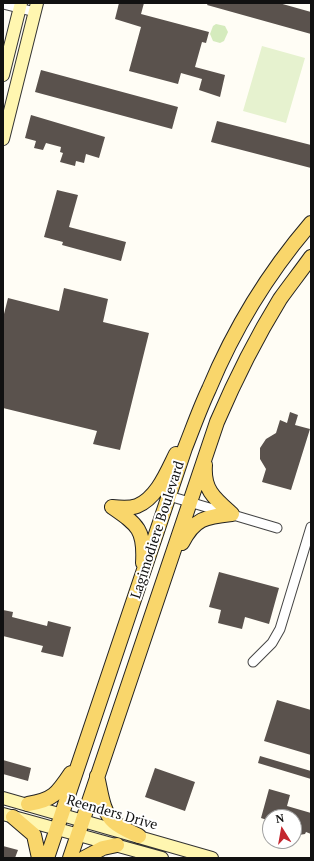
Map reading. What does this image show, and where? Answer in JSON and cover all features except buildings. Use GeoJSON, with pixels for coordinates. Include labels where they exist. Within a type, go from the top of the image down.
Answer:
{"type":"FeatureCollection","features":[{"type":"Feature","properties":{"kind":"main road","name":"Lagimodiere Boulevard"},"geometry":{"type":"LineString","coordinates":[[47,858],[208,389],[231,341],[258,296],[300,235],[311,223]]}},
{"type":"Feature","properties":{"kind":"main road","name":"Lagimodiere Boulevard"},"geometry":{"type":"LineString","coordinates":[[70,858],[217,422],[243,366],[281,299],[311,257]]}},
{"type":"Feature","properties":{"kind":"main road"},"geometry":{"type":"LineString","coordinates":[[141,582],[143,550],[141,535],[131,521],[112,507],[130,508],[137,506],[148,499],[156,491],[178,449],[193,430]]}},
{"type":"Feature","properties":{"kind":"main road"},"geometry":{"type":"LineString","coordinates":[[207,451],[205,471],[207,486],[216,500],[232,514]]}},
{"type":"Feature","properties":{"kind":"main road"},"geometry":{"type":"LineString","coordinates":[[165,576],[186,536],[195,524],[212,516],[232,514]]}},
{"type":"Feature","properties":{"kind":"main road"},"geometry":{"type":"LineString","coordinates":[[28,804],[42,802],[51,798],[60,789],[81,758]]}},
{"type":"Feature","properties":{"kind":"main road"},"geometry":{"type":"LineString","coordinates":[[97,776],[104,806],[115,823],[139,836]]}},
{"type":"Feature","properties":{"kind":"main road"},"geometry":{"type":"LineString","coordinates":[[8,815],[34,835],[39,858]]}},
{"type":"Feature","properties":{"kind":"main road"},"geometry":{"type":"LineString","coordinates":[[84,858],[103,848],[117,845]]}},
{"type":"Feature","properties":{"kind":"street"},"geometry":{"type":"LineString","coordinates":[[3,4],[36,8],[3,139]]}},
{"type":"Feature","properties":{"kind":"street"},"geometry":{"type":"LineString","coordinates":[[3,75],[20,6]]}},
{"type":"Feature","properties":{"kind":"street"},"geometry":{"type":"LineString","coordinates":[[170,496],[277,528]]}},
{"type":"Feature","properties":{"kind":"street"},"geometry":{"type":"LineString","coordinates":[[253,662],[272,643],[280,629],[309,539],[311,527]]}},
{"type":"Feature","properties":{"kind":"street","name":"Reenders Drive"},"geometry":{"type":"LineString","coordinates":[[5,799],[28,804],[212,858]]}},
{"type":"Feature","properties":{"kind":"street"},"geometry":{"type":"LineString","coordinates":[[8,815],[162,858]]}},
{"type":"Feature","properties":{"kind":"green space"},"geometry":{"type":"Polygon","coordinates":[[[216,24],[225,26],[228,32],[224,41],[220,43],[213,41],[210,34],[213,26],[216,24]]]}},
{"type":"Feature","properties":{"kind":"green space"},"geometry":{"type":"Polygon","coordinates":[[[262,46],[305,58],[286,123],[243,111],[262,46]]]}}]}
